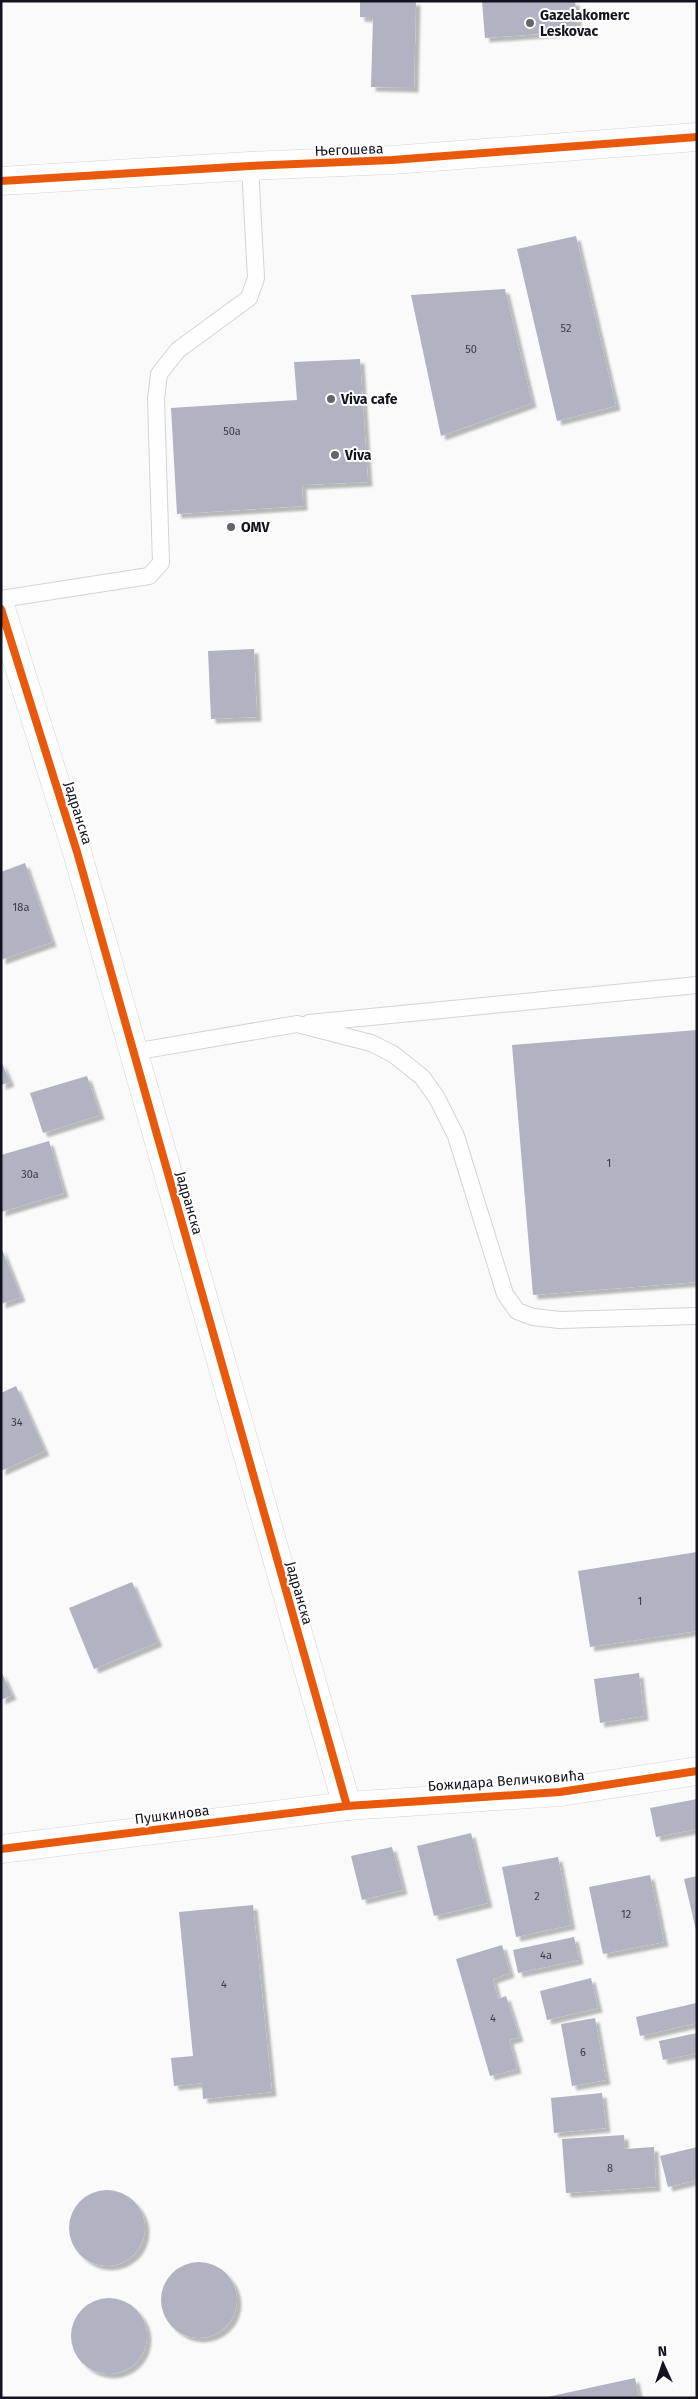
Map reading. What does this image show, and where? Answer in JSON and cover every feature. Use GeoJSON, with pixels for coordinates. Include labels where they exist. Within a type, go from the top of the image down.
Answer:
{"type":"FeatureCollection","features":[{"type":"Feature","properties":{"kind":"street","name":"Његошева"},"geometry":{"type":"LineString","coordinates":[[1,181],[250,166],[392,160],[697,137]]}},
{"type":"Feature","properties":{"kind":"street","name":"Јадранска"},"geometry":{"type":"LineString","coordinates":[[1,608],[77,852],[347,1806]]}},
{"type":"Feature","properties":{"kind":"street","name":"Божидара Величковића"},"geometry":{"type":"LineString","coordinates":[[347,1806],[560,1792],[697,1771]]}},
{"type":"Feature","properties":{"kind":"street","name":"Пушкинова"},"geometry":{"type":"LineString","coordinates":[[1,1849],[347,1806]]}},
{"type":"Feature","properties":{"kind":"lane"},"geometry":{"type":"LineString","coordinates":[[1,599],[149,576],[161,563],[156,399],[159,374],[178,350],[249,298],[256,278],[250,166]]}},
{"type":"Feature","properties":{"kind":"lane"},"geometry":{"type":"LineString","coordinates":[[133,1052],[297,1024],[697,985]]}},
{"type":"Feature","properties":{"kind":"lane"},"geometry":{"type":"LineString","coordinates":[[297,1024],[371,1043],[393,1054],[422,1077],[437,1098],[456,1136],[505,1294],[517,1311],[527,1316],[560,1320],[697,1316]]}},
{"type":"Feature","properties":{"kind":"building"},"geometry":{"type":"Polygon","coordinates":[[[360,1],[416,1],[414,88],[371,87],[373,18],[360,17],[360,1]]]}},
{"type":"Feature","properties":{"kind":"building"},"geometry":{"type":"Polygon","coordinates":[[[482,1],[575,1],[578,31],[485,38],[482,1]]]}},
{"type":"Feature","properties":{"kind":"building"},"geometry":{"type":"Polygon","coordinates":[[[576,236],[616,406],[557,421],[517,249],[576,236]]]}},
{"type":"Feature","properties":{"kind":"building"},"geometry":{"type":"Polygon","coordinates":[[[505,289],[532,403],[441,436],[411,295],[505,289]]]}},
{"type":"Feature","properties":{"kind":"building"},"geometry":{"type":"Polygon","coordinates":[[[360,359],[368,482],[302,485],[303,506],[177,514],[171,408],[297,400],[294,362],[360,359]]]}},
{"type":"Feature","properties":{"kind":"building"},"geometry":{"type":"Polygon","coordinates":[[[254,649],[257,717],[211,719],[208,651],[254,649]]]}},
{"type":"Feature","properties":{"kind":"building"},"geometry":{"type":"Polygon","coordinates":[[[25,863],[52,942],[1,960],[1,872],[25,863]]]}},
{"type":"Feature","properties":{"kind":"building"},"geometry":{"type":"Polygon","coordinates":[[[697,1030],[697,1282],[533,1295],[512,1045],[697,1030]]]}},
{"type":"Feature","properties":{"kind":"building"},"geometry":{"type":"Polygon","coordinates":[[[1,1061],[10,1082],[1,1085],[1,1061]]]}},
{"type":"Feature","properties":{"kind":"building"},"geometry":{"type":"Polygon","coordinates":[[[87,1076],[100,1115],[43,1133],[30,1093],[87,1076]]]}},
{"type":"Feature","properties":{"kind":"building"},"geometry":{"type":"Polygon","coordinates":[[[49,1141],[64,1193],[1,1212],[1,1155],[49,1141]]]}},
{"type":"Feature","properties":{"kind":"building"},"geometry":{"type":"Polygon","coordinates":[[[1,1247],[21,1297],[1,1304],[1,1247]]]}},
{"type":"Feature","properties":{"kind":"building"},"geometry":{"type":"Polygon","coordinates":[[[16,1386],[45,1451],[1,1471],[1,1393],[16,1386]]]}},
{"type":"Feature","properties":{"kind":"building"},"geometry":{"type":"Polygon","coordinates":[[[697,1552],[697,1631],[590,1647],[578,1571],[697,1552]]]}},
{"type":"Feature","properties":{"kind":"building"},"geometry":{"type":"Polygon","coordinates":[[[132,1582],[158,1642],[94,1669],[69,1608],[132,1582]]]}},
{"type":"Feature","properties":{"kind":"building"},"geometry":{"type":"Polygon","coordinates":[[[1,1671],[12,1695],[1,1700],[1,1671]]]}},
{"type":"Feature","properties":{"kind":"building"},"geometry":{"type":"Polygon","coordinates":[[[639,1673],[644,1716],[600,1723],[594,1679],[639,1673]]]}},
{"type":"Feature","properties":{"kind":"building"},"geometry":{"type":"Polygon","coordinates":[[[697,1799],[697,1829],[656,1837],[650,1808],[697,1799]]]}},
{"type":"Feature","properties":{"kind":"building"},"geometry":{"type":"Polygon","coordinates":[[[471,1833],[488,1903],[434,1916],[417,1846],[471,1833]]]}},
{"type":"Feature","properties":{"kind":"building"},"geometry":{"type":"Polygon","coordinates":[[[392,1847],[403,1890],[362,1900],[351,1856],[392,1847]]]}},
{"type":"Feature","properties":{"kind":"building"},"geometry":{"type":"Polygon","coordinates":[[[558,1857],[571,1925],[516,1937],[502,1867],[558,1857]]]}},
{"type":"Feature","properties":{"kind":"building"},"geometry":{"type":"Polygon","coordinates":[[[650,1875],[664,1942],[603,1954],[589,1887],[650,1875]]]}},
{"type":"Feature","properties":{"kind":"building"},"geometry":{"type":"Polygon","coordinates":[[[697,1876],[697,1930],[696,1930],[684,1879],[697,1876]]]}},
{"type":"Feature","properties":{"kind":"building"},"geometry":{"type":"Polygon","coordinates":[[[253,1905],[272,2092],[203,2099],[202,2083],[174,2086],[171,2058],[193,2056],[179,1912],[253,1905]]]}},
{"type":"Feature","properties":{"kind":"building"},"geometry":{"type":"Polygon","coordinates":[[[574,1937],[579,1960],[518,1973],[513,1950],[574,1937]]]}},
{"type":"Feature","properties":{"kind":"building"},"geometry":{"type":"Polygon","coordinates":[[[502,1945],[510,1973],[493,1979],[498,1999],[506,1996],[519,2037],[509,2040],[517,2069],[490,2076],[456,1959],[502,1945]]]}},
{"type":"Feature","properties":{"kind":"building"},"geometry":{"type":"Polygon","coordinates":[[[591,1978],[598,2008],[547,2020],[540,1991],[591,1978]]]}},
{"type":"Feature","properties":{"kind":"building"},"geometry":{"type":"Polygon","coordinates":[[[696,2003],[697,2023],[640,2036],[636,2017],[696,2003]]]}},
{"type":"Feature","properties":{"kind":"building"},"geometry":{"type":"Polygon","coordinates":[[[595,2018],[606,2080],[572,2086],[561,2024],[595,2018]]]}},
{"type":"Feature","properties":{"kind":"building"},"geometry":{"type":"Polygon","coordinates":[[[697,2033],[697,2053],[663,2060],[659,2041],[697,2033]]]}},
{"type":"Feature","properties":{"kind":"building"},"geometry":{"type":"Polygon","coordinates":[[[602,2093],[606,2128],[554,2133],[551,2098],[602,2093]]]}},
{"type":"Feature","properties":{"kind":"building"},"geometry":{"type":"Polygon","coordinates":[[[624,2135],[625,2149],[654,2147],[656,2187],[566,2193],[562,2139],[624,2135]]]}},
{"type":"Feature","properties":{"kind":"building"},"geometry":{"type":"Polygon","coordinates":[[[697,2147],[697,2180],[668,2187],[660,2156],[697,2147]]]}},
{"type":"Feature","properties":{"kind":"building"},"geometry":{"type":"Polygon","coordinates":[[[107,2190],[121,2193],[134,2201],[142,2214],[145,2228],[142,2242],[134,2255],[121,2263],[107,2266],[93,2263],[80,2255],[72,2242],[69,2228],[72,2214],[80,2201],[93,2193],[107,2190]]]}},
{"type":"Feature","properties":{"kind":"building"},"geometry":{"type":"Polygon","coordinates":[[[199,2262],[213,2265],[226,2273],[234,2286],[237,2300],[234,2314],[226,2327],[213,2335],[199,2338],[185,2335],[172,2327],[164,2314],[161,2300],[164,2286],[172,2273],[185,2265],[199,2262]]]}},
{"type":"Feature","properties":{"kind":"building"},"geometry":{"type":"Polygon","coordinates":[[[109,2298],[123,2301],[136,2309],[144,2322],[147,2336],[144,2350],[136,2363],[123,2371],[109,2374],[95,2371],[82,2363],[74,2350],[71,2336],[74,2322],[82,2309],[95,2301],[109,2298]]]}},
{"type":"Feature","properties":{"kind":"building"},"geometry":{"type":"Polygon","coordinates":[[[635,2378],[639,2398],[547,2398],[547,2397],[635,2378]]]}},
{"type":"Feature","properties":{"kind":"cycle path"},"geometry":{"type":"LineString","coordinates":[[1,181],[250,166],[392,160],[697,137]]}},
{"type":"Feature","properties":{"kind":"cycle path"},"geometry":{"type":"LineString","coordinates":[[1,609],[77,852],[347,1806]]}},
{"type":"Feature","properties":{"kind":"cycle path"},"geometry":{"type":"LineString","coordinates":[[1,1849],[347,1806],[560,1792],[697,1771]]}},
{"type":"Feature","properties":{"kind":"place","name":"Gazelakomerc Leskovac"},"geometry":{"type":"Point","coordinates":[530,23]}},
{"type":"Feature","properties":{"kind":"place","name":"Viva cafe"},"geometry":{"type":"Point","coordinates":[331,399]}},
{"type":"Feature","properties":{"kind":"place","name":"Viva"},"geometry":{"type":"Point","coordinates":[335,455]}},
{"type":"Feature","properties":{"kind":"place","name":"OMV"},"geometry":{"type":"Point","coordinates":[231,527]}}]}
